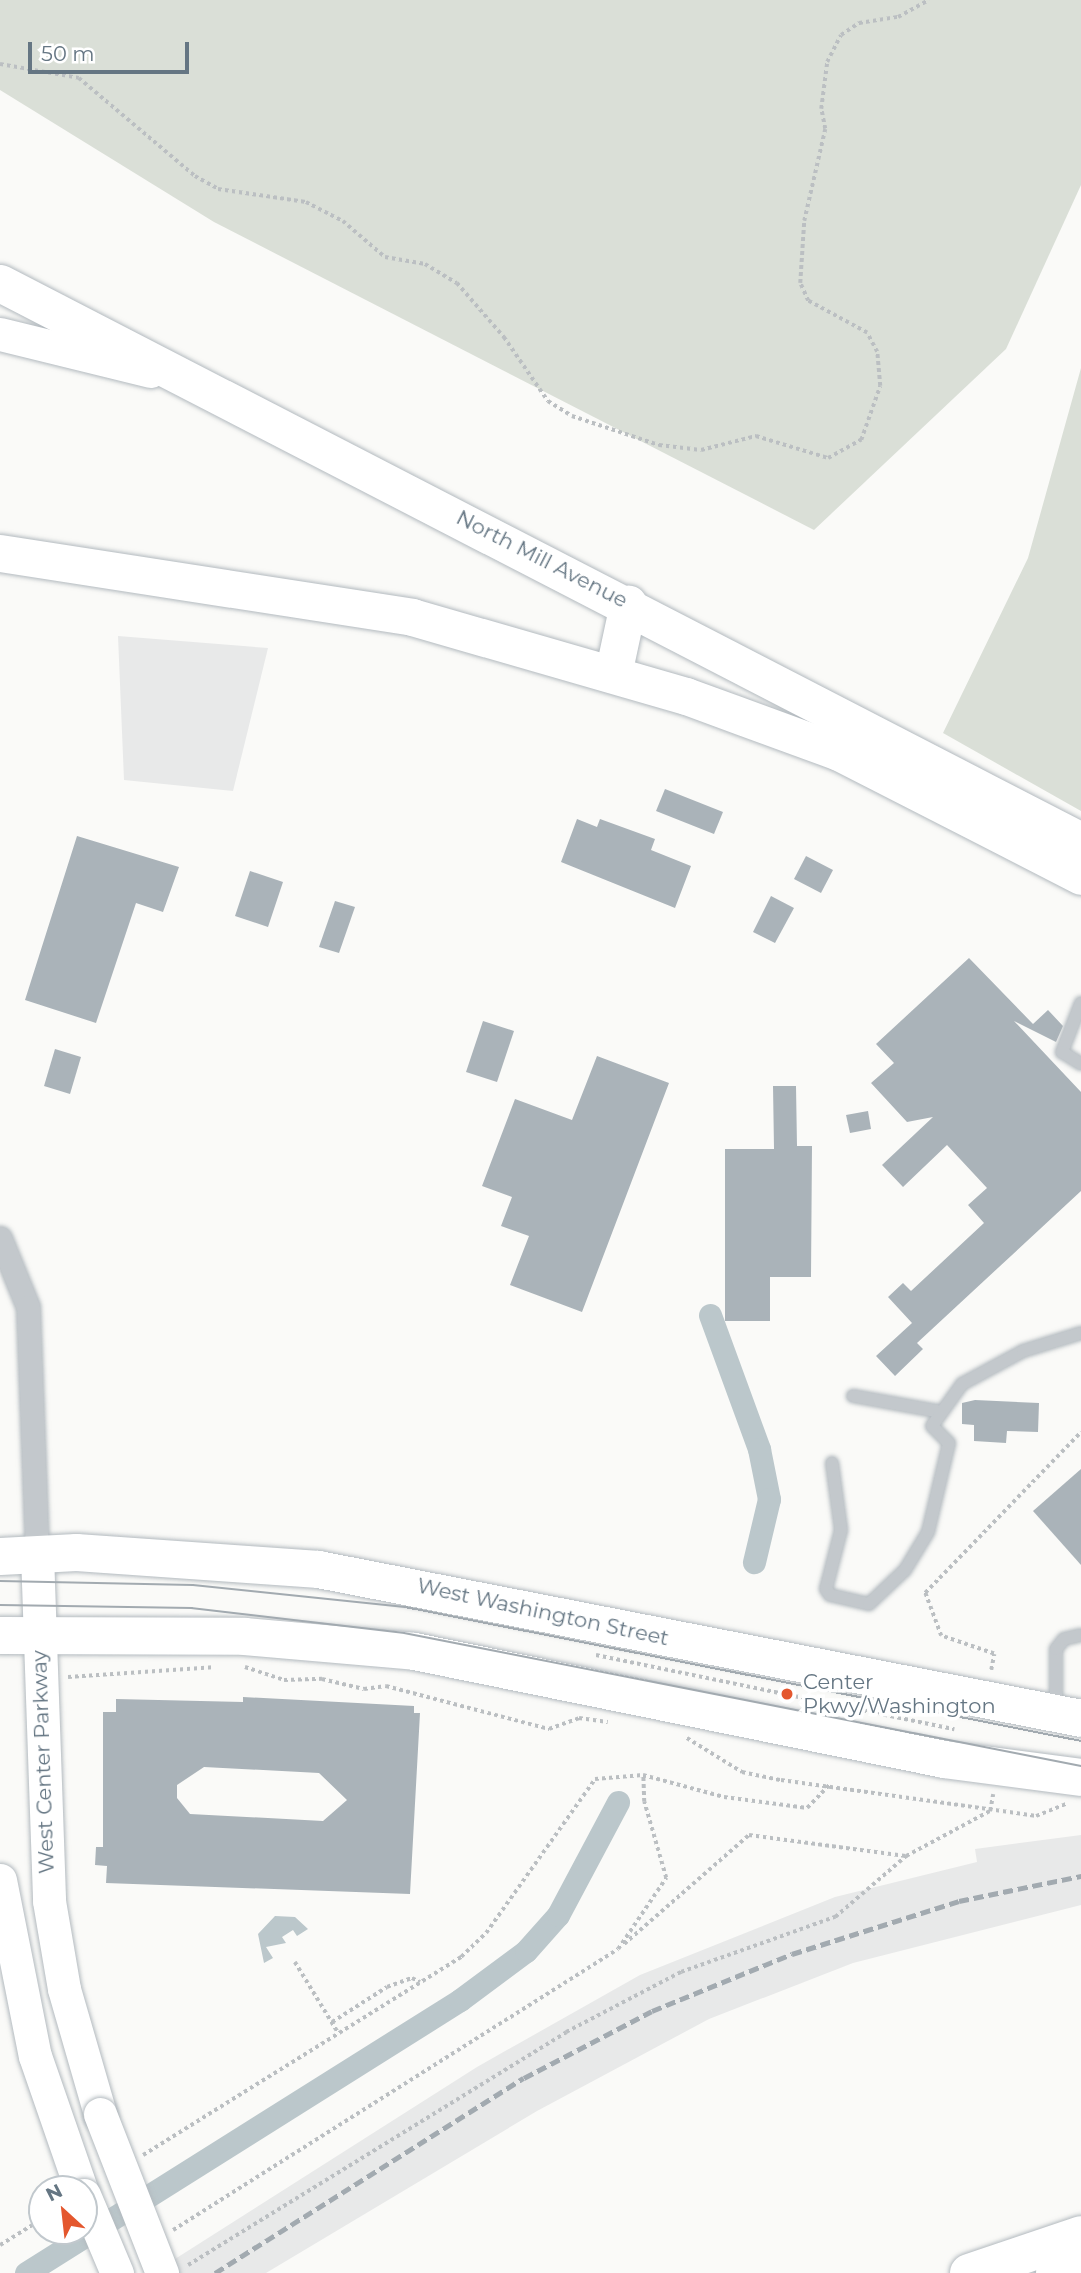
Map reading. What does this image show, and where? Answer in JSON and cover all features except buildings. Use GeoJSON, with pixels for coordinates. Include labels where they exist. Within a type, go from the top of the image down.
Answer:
{"type":"FeatureCollection","features":[{"type":"Feature","properties":{"kind":"highway"},"geometry":{"type":"LineString","coordinates":[[969,2273],[1081,2235]]}},
{"type":"Feature","properties":{"kind":"highway"},"geometry":{"type":"LineString","coordinates":[[1055,2273],[1081,2262]]}},
{"type":"Feature","properties":{"kind":"main road","name":"North Mill Avenue"},"geometry":{"type":"LineString","coordinates":[[0,282],[207,386],[1081,841]]}},
{"type":"Feature","properties":{"kind":"main road"},"geometry":{"type":"LineString","coordinates":[[0,553],[412,617],[613,674],[839,752],[1081,876]]}},
{"type":"Feature","properties":{"kind":"main road"},"geometry":{"type":"LineString","coordinates":[[613,674],[628,604]]}},
{"type":"Feature","properties":{"kind":"main road","name":"West Washington Street"},"geometry":{"type":"LineString","coordinates":[[0,1556],[37,1554],[256,1562],[402,1582],[1069,1717]]}},
{"type":"Feature","properties":{"kind":"main road"},"geometry":{"type":"LineString","coordinates":[[0,1635],[244,1636],[414,1651],[944,1759],[1076,1790]]}},
{"type":"Feature","properties":{"kind":"street"},"geometry":{"type":"LineString","coordinates":[[0,334],[207,386]]}},
{"type":"Feature","properties":{"kind":"street","name":"West Center Parkway"},"geometry":{"type":"LineString","coordinates":[[0,1238],[28,1307],[38,1634],[51,1914],[72,2020],[100,2114],[162,2273]]}},
{"type":"Feature","properties":{"kind":"street"},"geometry":{"type":"LineString","coordinates":[[0,1880],[24,2012],[76,2175]]}},
{"type":"Feature","properties":{"kind":"street"},"geometry":{"type":"LineString","coordinates":[[98,2228],[117,2273]]}},
{"type":"Feature","properties":{"kind":"lane"},"geometry":{"type":"LineString","coordinates":[[1081,1003],[1062,1052],[1081,1064]]}},
{"type":"Feature","properties":{"kind":"lane"},"geometry":{"type":"LineString","coordinates":[[832,1463],[841,1530],[826,1589],[830,1595],[869,1604],[905,1570],[928,1532],[949,1443],[932,1426],[962,1384],[1023,1351],[1081,1333]]}},
{"type":"Feature","properties":{"kind":"lane"},"geometry":{"type":"LineString","coordinates":[[853,1396],[942,1412]]}},
{"type":"Feature","properties":{"kind":"lane"},"geometry":{"type":"LineString","coordinates":[[1069,1717],[1056,1649],[1064,1639],[1081,1635]]}},
{"type":"Feature","properties":{"kind":"path"},"geometry":{"type":"LineString","coordinates":[[0,64],[79,78],[195,176],[218,189],[306,202],[343,221],[386,257],[425,264],[457,283],[504,337],[548,401],[572,416],[659,445],[701,450],[756,436],[828,458],[861,440],[880,386],[877,352],[867,333],[808,301],[800,283],[804,221],[825,129],[821,109],[827,62],[841,35],[859,23],[898,17],[929,0]]}},
{"type":"Feature","properties":{"kind":"path"},"geometry":{"type":"LineString","coordinates":[[990,1675],[994,1654],[941,1636],[925,1593],[1081,1432]]}},
{"type":"Feature","properties":{"kind":"path"},"geometry":{"type":"LineString","coordinates":[[596,1656],[967,1732]]}},
{"type":"Feature","properties":{"kind":"path"},"geometry":{"type":"LineString","coordinates":[[64,1677],[219,1667]]}},
{"type":"Feature","properties":{"kind":"path"},"geometry":{"type":"LineString","coordinates":[[231,1667],[284,1680],[322,1679],[364,1689],[386,1686],[549,1729],[579,1718],[611,1723]]}},
{"type":"Feature","properties":{"kind":"path"},"geometry":{"type":"LineString","coordinates":[[674,1735],[705,1744],[742,1772],[990,1811],[1035,1816],[1076,1790]]}},
{"type":"Feature","properties":{"kind":"path"},"geometry":{"type":"LineString","coordinates":[[141,2157],[420,1982],[486,1933],[590,1783],[601,1776],[643,1775],[724,1797],[798,1807],[817,1802],[829,1785]]}},
{"type":"Feature","properties":{"kind":"path"},"geometry":{"type":"LineString","coordinates":[[618,1949],[666,1878],[644,1802],[643,1775]]}},
{"type":"Feature","properties":{"kind":"path"},"geometry":{"type":"LineString","coordinates":[[176,2273],[566,2032],[681,1972],[835,1917],[906,1856],[990,1811]]}},
{"type":"Feature","properties":{"kind":"path"},"geometry":{"type":"LineString","coordinates":[[161,2238],[618,1949],[749,1835],[906,1856]]}},
{"type":"Feature","properties":{"kind":"path"},"geometry":{"type":"LineString","coordinates":[[295,1962],[339,2034]]}},
{"type":"Feature","properties":{"kind":"path"},"geometry":{"type":"LineString","coordinates":[[332,2022],[387,1987],[412,1978],[420,1982]]}},
{"type":"Feature","properties":{"kind":"path"},"geometry":{"type":"LineString","coordinates":[[0,2245],[28,2228]]}},
{"type":"Feature","properties":{"kind":"shaded area"},"geometry":{"type":"Polygon","coordinates":[[[0,0],[1081,0],[1081,185],[1006,349],[814,530],[214,222],[0,90],[0,0]]]}},
{"type":"Feature","properties":{"kind":"shaded area"},"geometry":{"type":"Polygon","coordinates":[[[1081,368],[1081,811],[943,733],[1028,558],[1081,368]]]}},
{"type":"Feature","properties":{"kind":"shaded area"},"geometry":{"type":"Polygon","coordinates":[[[118,636],[268,648],[233,791],[124,780],[118,636]]]}},
{"type":"Feature","properties":{"kind":"shaded area"},"geometry":{"type":"Polygon","coordinates":[[[1081,1835],[1081,1905],[853,1963],[709,2019],[537,2111],[266,2273],[153,2273],[477,2067],[640,1975],[835,1897],[977,1862],[975,1849],[1081,1835]]]}},
{"type":"Feature","properties":{"kind":"shaded area"},"geometry":{"type":"Polygon","coordinates":[[[275,1916],[295,1917],[308,1929],[297,1936],[293,1930],[282,1937],[286,1943],[266,1947],[273,1958],[264,1963],[258,1934],[275,1916]]]}},
{"type":"Feature","properties":{"kind":"waterway"},"geometry":{"type":"LineString","coordinates":[[710,1315],[759,1449],[769,1499],[754,1562]]}},
{"type":"Feature","properties":{"kind":"waterway"},"geometry":{"type":"LineString","coordinates":[[26,2273],[460,2000],[526,1951],[558,1915],[618,1802]]}},
{"type":"Feature","properties":{"kind":"tram line"},"geometry":{"type":"LineString","coordinates":[[0,1581],[193,1585],[405,1607],[1081,1741]]}},
{"type":"Feature","properties":{"kind":"tram line"},"geometry":{"type":"LineString","coordinates":[[0,1605],[192,1608],[404,1633],[1081,1766]]}},
{"type":"Feature","properties":{"kind":"railway"},"geometry":{"type":"LineString","coordinates":[[215,2273],[524,2078],[652,2011],[792,1954],[959,1901],[1081,1876]]}},
{"type":"Feature","properties":{"kind":"place","name":"Center Pkwy/Washington"},"geometry":{"type":"Point","coordinates":[787,1694]}}]}
